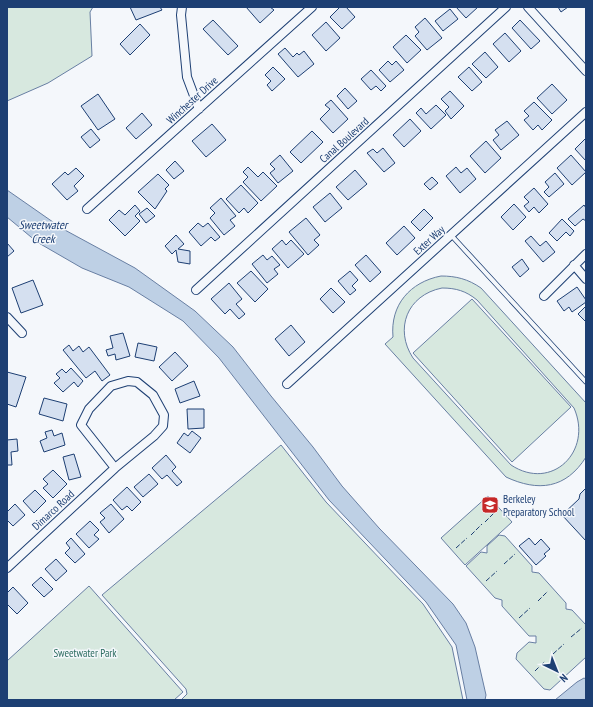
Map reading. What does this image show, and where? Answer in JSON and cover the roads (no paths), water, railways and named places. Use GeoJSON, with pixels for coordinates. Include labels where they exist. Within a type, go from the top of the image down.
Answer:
{"type":"FeatureCollection","features":[{"type":"Feature","properties":{"kind":"street"},"geometry":{"type":"LineString","coordinates":[[182,7],[187,77],[199,109]]}},
{"type":"Feature","properties":{"kind":"street","name":"Winchester Drive"},"geometry":{"type":"LineString","coordinates":[[87,209],[312,7]]}},
{"type":"Feature","properties":{"kind":"street","name":"Canal Boulevard"},"geometry":{"type":"LineString","coordinates":[[196,290],[506,7]]}},
{"type":"Feature","properties":{"kind":"street"},"geometry":{"type":"LineString","coordinates":[[528,7],[586,70]]}},
{"type":"Feature","properties":{"kind":"street","name":"Exter Way"},"geometry":{"type":"LineString","coordinates":[[287,384],[586,112]]}},
{"type":"Feature","properties":{"kind":"street"},"geometry":{"type":"LineString","coordinates":[[544,296],[586,254]]}},
{"type":"Feature","properties":{"kind":"street"},"geometry":{"type":"LineString","coordinates":[[574,265],[586,279]]}},
{"type":"Feature","properties":{"kind":"street"},"geometry":{"type":"LineString","coordinates":[[7,317],[22,333]]}},
{"type":"Feature","properties":{"kind":"street","name":"Dimarco Road"},"geometry":{"type":"LineString","coordinates":[[7,568],[114,468],[154,436],[163,426],[164,415],[154,395],[137,382],[128,381],[111,386],[89,409],[81,426],[114,468]]}},
{"type":"Feature","properties":{"kind":"lane"},"geometry":{"type":"LineString","coordinates":[[451,234],[586,382]]}},
{"type":"Feature","properties":{"kind":"water","name":"Sweetwater Creek"},"geometry":{"type":"Polygon","coordinates":[[[7,190],[63,229],[135,268],[195,311],[233,347],[313,447],[342,486],[379,528],[453,604],[466,623],[475,647],[486,695],[485,700],[467,700],[456,645],[426,602],[329,500],[219,358],[183,321],[129,287],[82,268],[37,242],[7,217],[7,190]]]}},
{"type":"Feature","properties":{"kind":"water"},"geometry":{"type":"Polygon","coordinates":[[[584,678],[586,679],[586,700],[555,700],[577,682],[584,678]]]}},
{"type":"Feature","properties":{"kind":"place","name":"Berkeley Preparatory School"},"geometry":{"type":"Point","coordinates":[490,505]}},
{"type":"Feature","properties":{"kind":"park label","name":"Sweetwater Park"},"geometry":{"type":"Point","coordinates":[85,653]}}]}
